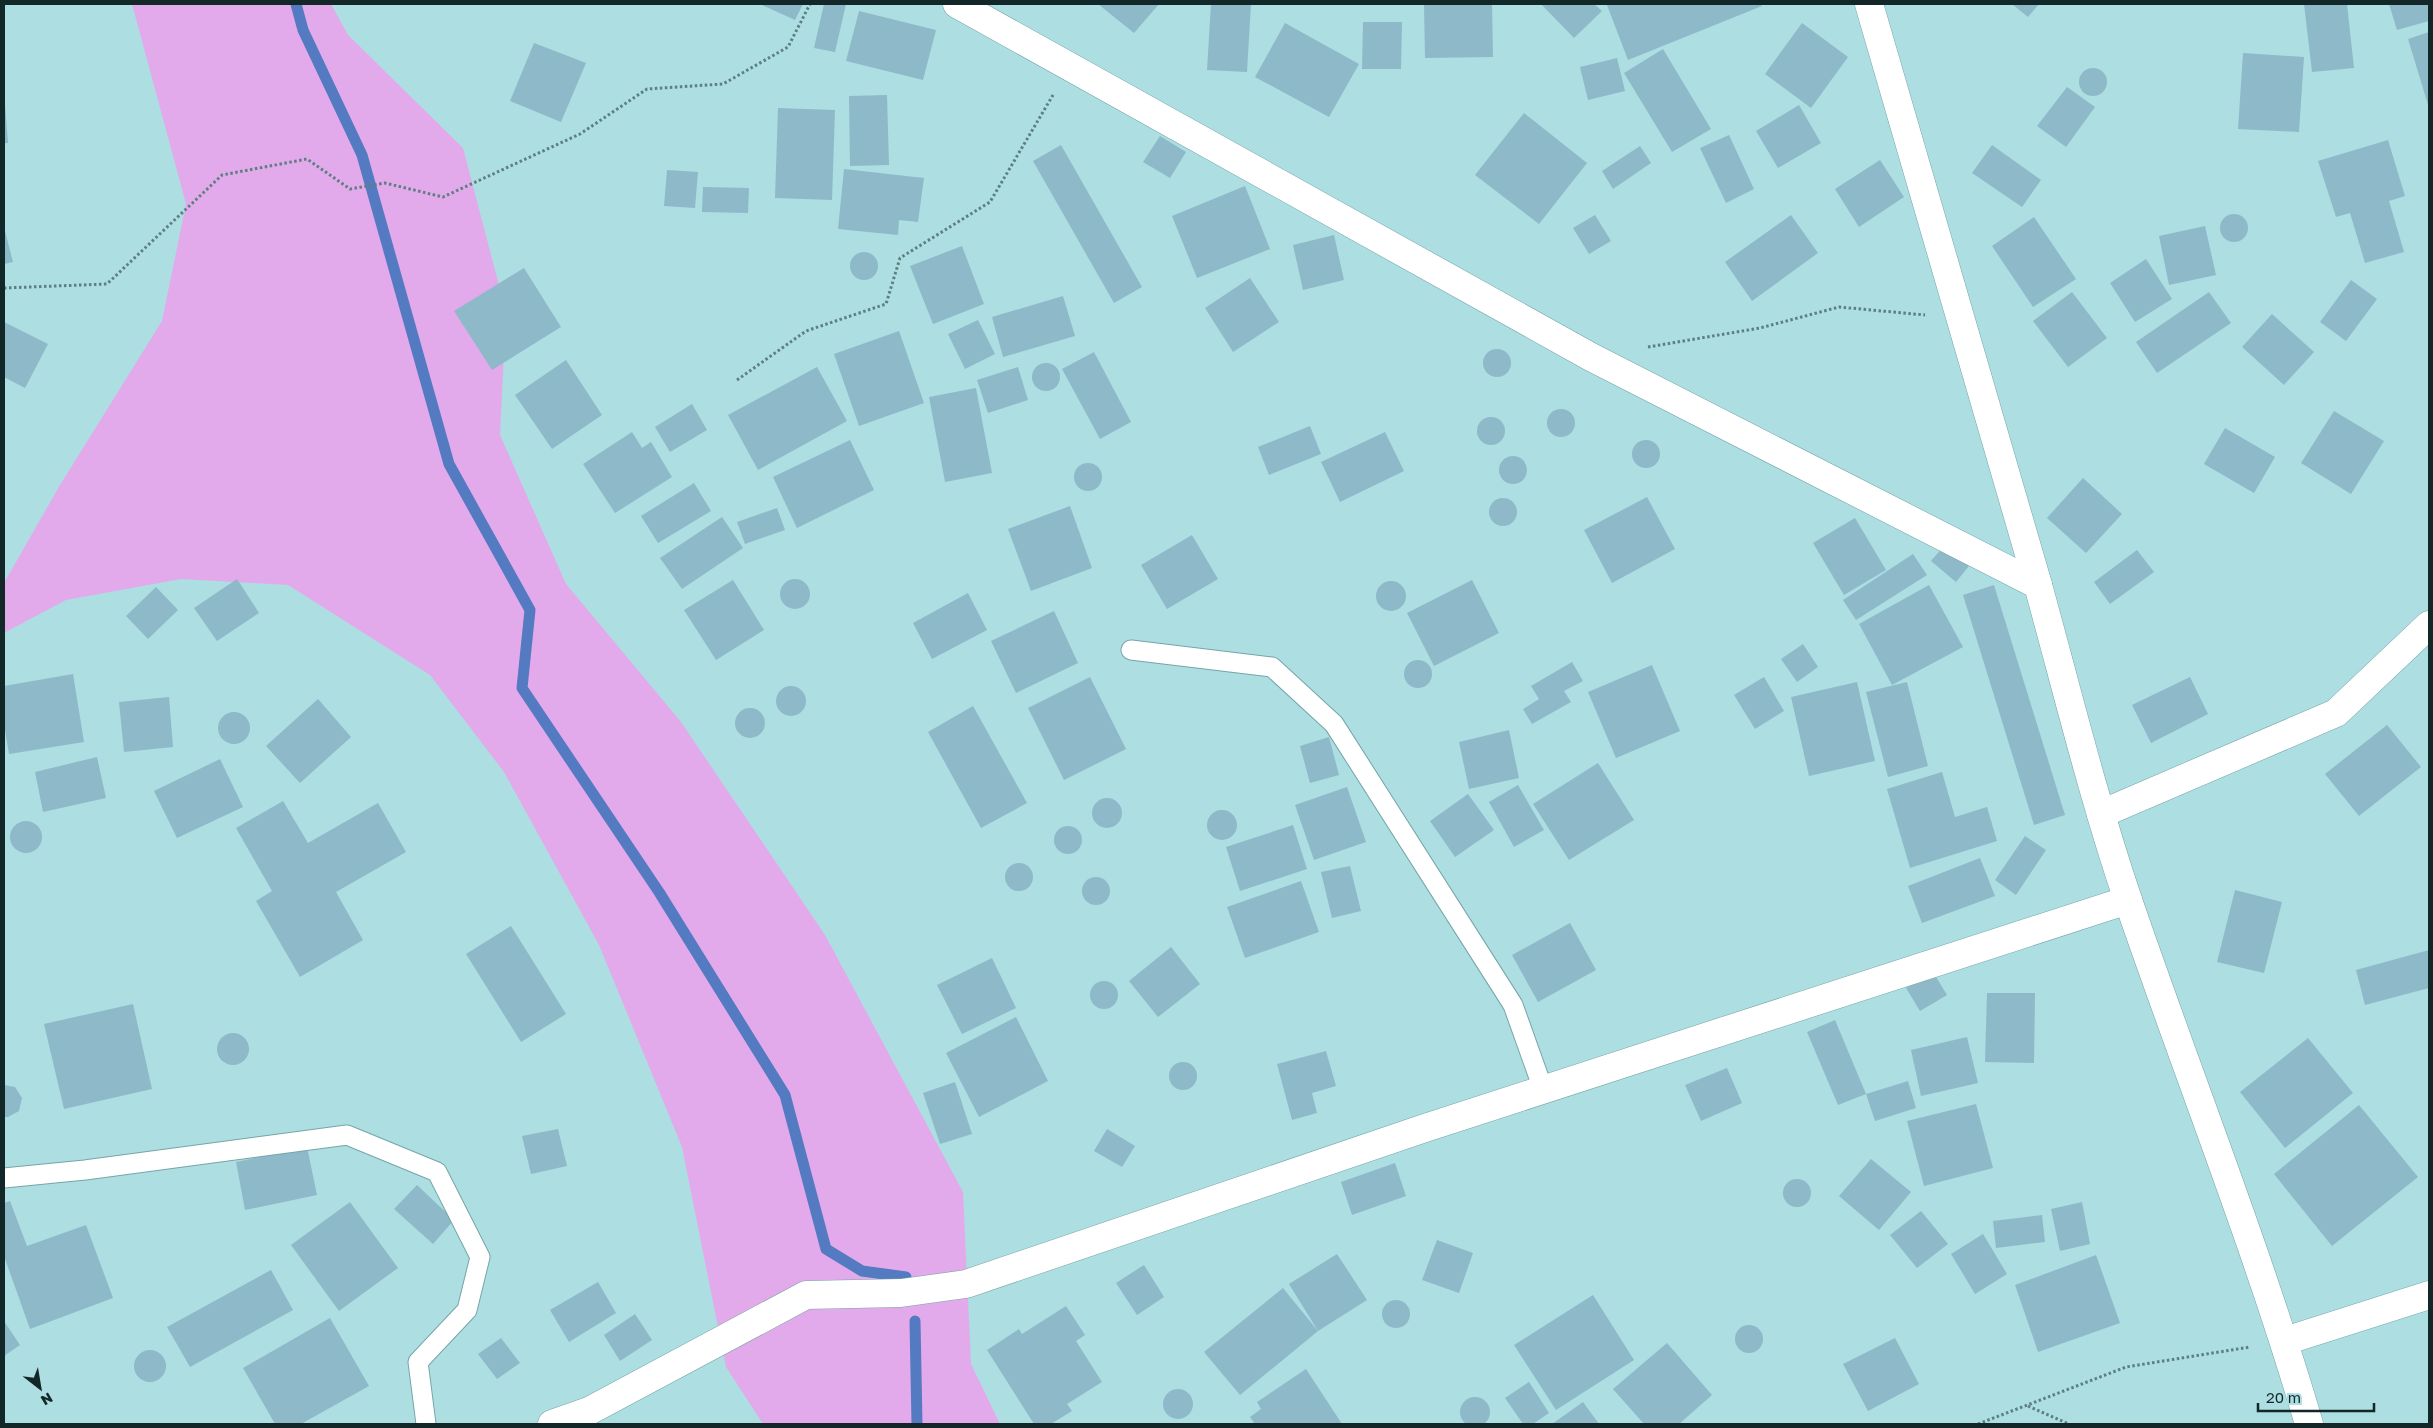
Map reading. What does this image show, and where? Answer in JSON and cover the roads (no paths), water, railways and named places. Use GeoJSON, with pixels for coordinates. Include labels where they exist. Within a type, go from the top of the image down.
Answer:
{"type":"FeatureCollection","features":[{"type":"Feature","properties":{"kind":"street"},"geometry":{"type":"LineString","coordinates":[[957,4],[1591,357],[2038,585]]}},
{"type":"Feature","properties":{"kind":"street"},"geometry":{"type":"LineString","coordinates":[[1869,4],[2038,585],[2101,814],[2128,900],[2284,1341],[2309,1424]]}},
{"type":"Feature","properties":{"kind":"street"},"geometry":{"type":"LineString","coordinates":[[2101,814],[2336,713],[2429,625]]}},
{"type":"Feature","properties":{"kind":"street"},"geometry":{"type":"LineString","coordinates":[[552,1424],[589,1411],[806,1295],[902,1293],[966,1284],[1543,1089],[2128,900]]}},
{"type":"Feature","properties":{"kind":"street"},"geometry":{"type":"LineString","coordinates":[[2284,1341],[2429,1295]]}},
{"type":"Feature","properties":{"kind":"lane"},"geometry":{"type":"LineString","coordinates":[[1131,650],[1272,667],[1334,724],[1513,1005],[1543,1089]]}},
{"type":"Feature","properties":{"kind":"lane"},"geometry":{"type":"LineString","coordinates":[[4,1178],[85,1170],[346,1135],[438,1172],[480,1257],[467,1310],[418,1362],[426,1424]]}},
{"type":"Feature","properties":{"kind":"waterway"},"geometry":{"type":"LineString","coordinates":[[296,4],[303,30],[362,155],[449,464],[530,610],[522,688],[659,892],[785,1095],[826,1249],[862,1271],[906,1277]]}},
{"type":"Feature","properties":{"kind":"waterway"},"geometry":{"type":"LineString","coordinates":[[915,1321],[917,1424]]}}]}
